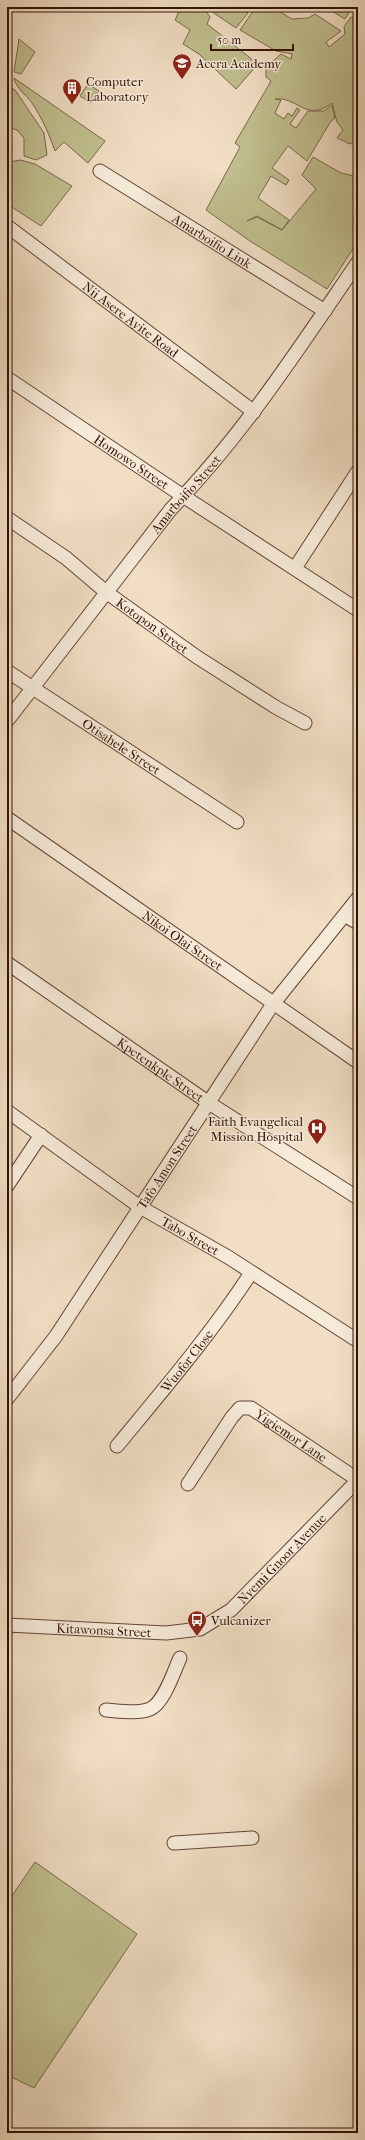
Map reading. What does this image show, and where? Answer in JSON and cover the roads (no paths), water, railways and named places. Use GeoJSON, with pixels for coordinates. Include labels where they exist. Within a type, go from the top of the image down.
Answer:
{"type":"FeatureCollection","features":[{"type":"Feature","properties":{"kind":"street","name":"Amarboifio Link"},"geometry":{"type":"LineString","coordinates":[[100,171],[324,311]]}},
{"type":"Feature","properties":{"kind":"street","name":"Nii Asere Ayite Road"},"geometry":{"type":"LineString","coordinates":[[7,226],[254,412]]}},
{"type":"Feature","properties":{"kind":"street","name":"Amarboifio Street"},"geometry":{"type":"LineString","coordinates":[[7,721],[170,509],[183,496],[254,412],[358,262]]}},
{"type":"Feature","properties":{"kind":"street","name":"Homowo Street"},"geometry":{"type":"LineString","coordinates":[[7,378],[183,496],[358,610]]}},
{"type":"Feature","properties":{"kind":"street"},"geometry":{"type":"LineString","coordinates":[[295,568],[358,470]]}},
{"type":"Feature","properties":{"kind":"street","name":"Kotopon Street"},"geometry":{"type":"LineString","coordinates":[[7,518],[66,558],[106,592],[197,657],[277,708],[305,723]]}},
{"type":"Feature","properties":{"kind":"street","name":"Otisahele Street"},"geometry":{"type":"LineString","coordinates":[[7,671],[237,822]]}},
{"type":"Feature","properties":{"kind":"street","name":"Nikoi Olai Street"},"geometry":{"type":"LineString","coordinates":[[7,818],[358,1062]]}},
{"type":"Feature","properties":{"kind":"street","name":"Tafo Amon Street"},"geometry":{"type":"LineString","coordinates":[[7,1399],[56,1336],[273,1004],[346,916],[358,898]]}},
{"type":"Feature","properties":{"kind":"street"},"geometry":{"type":"LineString","coordinates":[[346,916],[358,923]]}},
{"type":"Feature","properties":{"kind":"street","name":"Kpetenkple Street"},"geometry":{"type":"LineString","coordinates":[[7,963],[209,1102],[358,1198]]}},
{"type":"Feature","properties":{"kind":"street","name":"Tabo Street"},"geometry":{"type":"LineString","coordinates":[[7,1111],[41,1134],[140,1207],[228,1257],[358,1341]]}},
{"type":"Feature","properties":{"kind":"street"},"geometry":{"type":"LineString","coordinates":[[7,1186],[41,1134]]}},
{"type":"Feature","properties":{"kind":"street","name":"Wuofor Close"},"geometry":{"type":"LineString","coordinates":[[118,1446],[190,1359],[223,1316],[252,1273]]}},
{"type":"Feature","properties":{"kind":"street","name":"Yigiemor Lane"},"geometry":{"type":"LineString","coordinates":[[188,1484],[232,1417],[240,1408],[250,1408],[358,1480]]}},
{"type":"Feature","properties":{"kind":"street","name":"Nyemi Gnoor Avenue"},"geometry":{"type":"LineString","coordinates":[[200,1629],[231,1610],[358,1480]]}},
{"type":"Feature","properties":{"kind":"street","name":"Kitawonsa Street"},"geometry":{"type":"LineString","coordinates":[[7,1625],[166,1633],[200,1629]]}},
{"type":"Feature","properties":{"kind":"street"},"geometry":{"type":"LineString","coordinates":[[106,1710],[135,1712],[151,1709],[158,1703],[167,1688],[180,1658]]}},
{"type":"Feature","properties":{"kind":"street"},"geometry":{"type":"LineString","coordinates":[[174,1843],[252,1838]]}},
{"type":"Feature","properties":{"kind":"place","name":"Accra Academy"},"geometry":{"type":"Point","coordinates":[182,80]}},
{"type":"Feature","properties":{"kind":"place","name":"Computer Laboratory"},"geometry":{"type":"Point","coordinates":[72,105]}},
{"type":"Feature","properties":{"kind":"place","name":"Faith Evangelical Mission Hospital"},"geometry":{"type":"Point","coordinates":[317,1145]}},
{"type":"Feature","properties":{"kind":"place","name":"Vulcanizer"},"geometry":{"type":"Point","coordinates":[197,1637]}}]}
